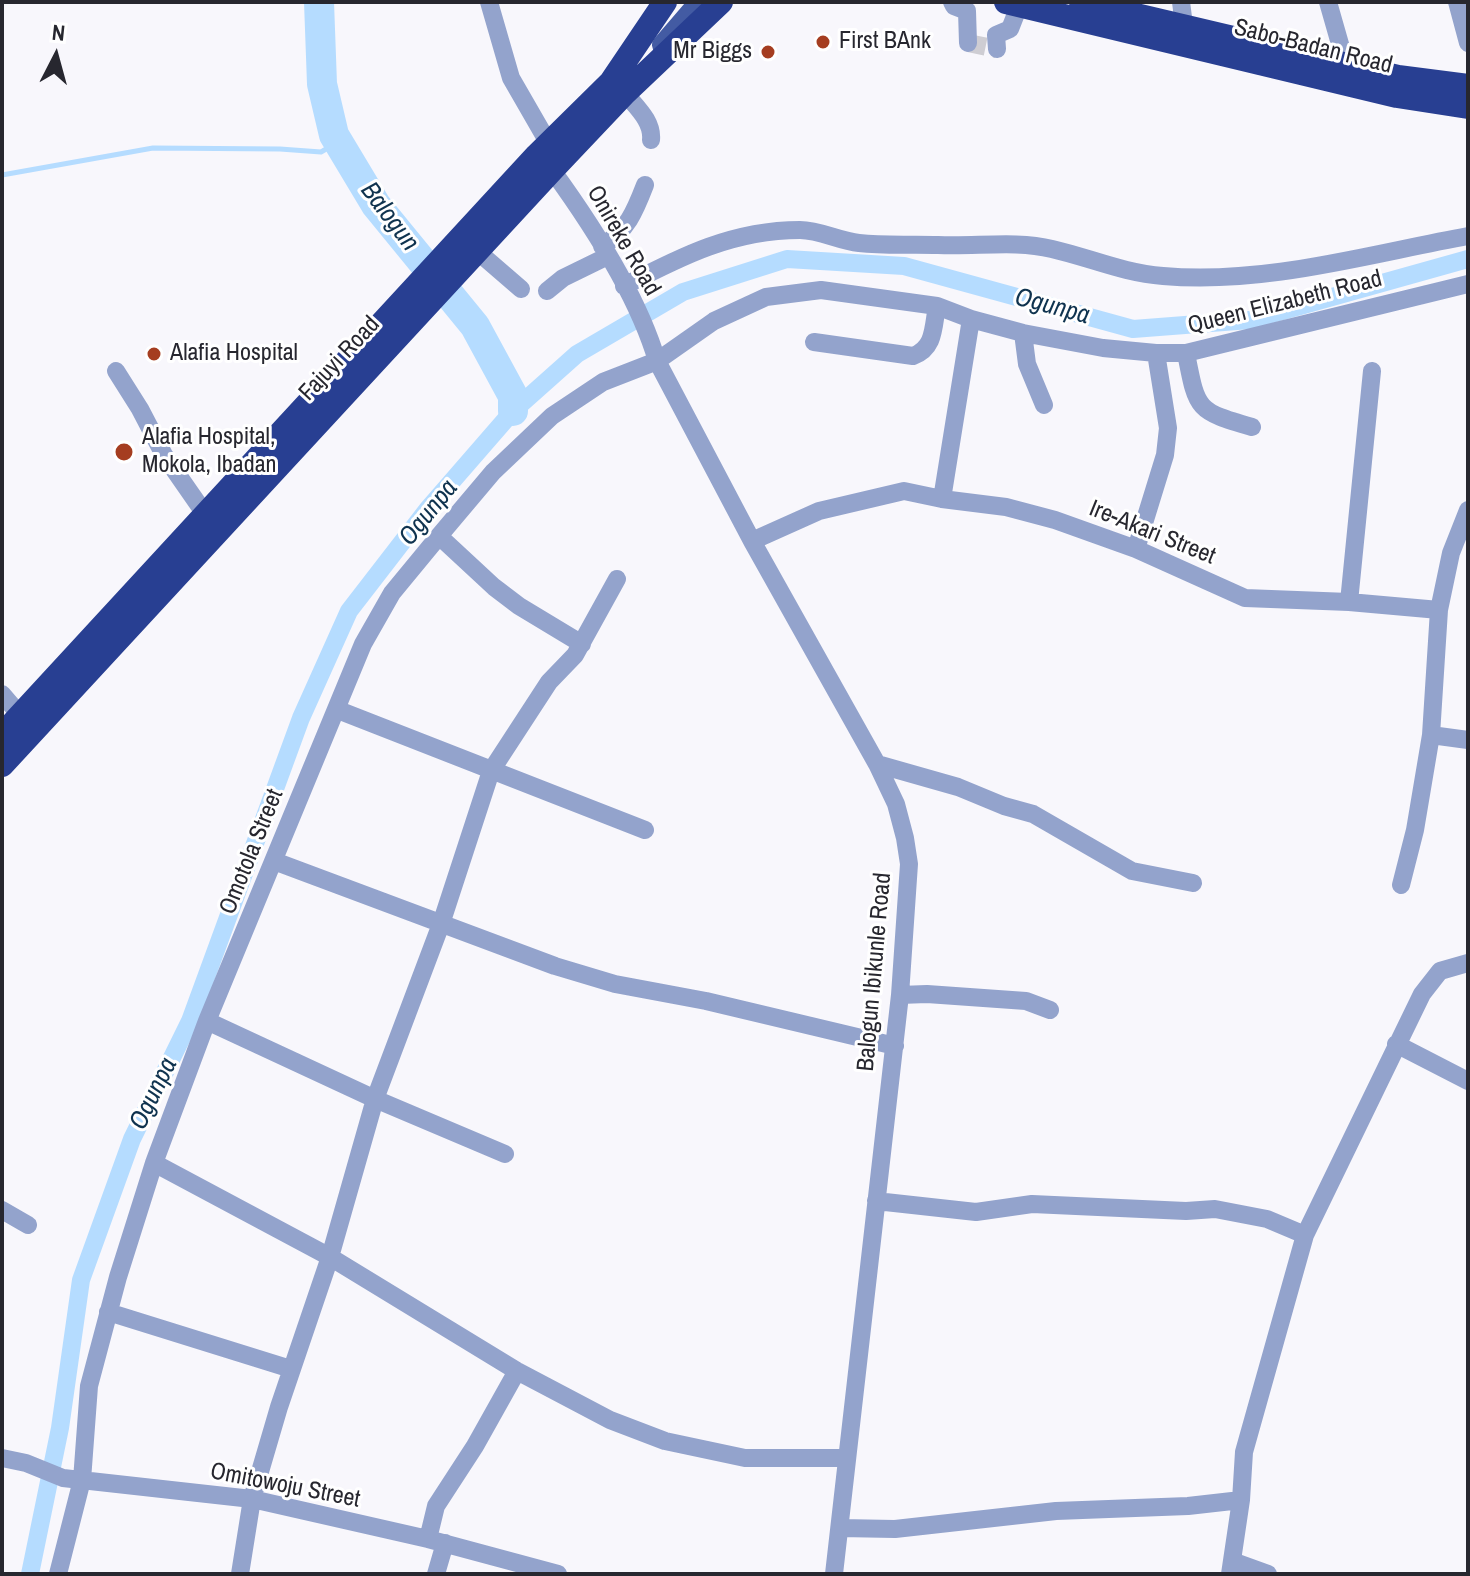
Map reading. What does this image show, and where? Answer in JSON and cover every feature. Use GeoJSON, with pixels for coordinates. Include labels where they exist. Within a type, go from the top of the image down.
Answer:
{"type":"FeatureCollection","features":[{"type":"Feature","properties":{"kind":"highway"},"geometry":{"type":"LineString","coordinates":[[618,87],[665,2]]}},
{"type":"Feature","properties":{"kind":"highway"},"geometry":{"type":"LineString","coordinates":[[618,87],[721,2]]}},
{"type":"Feature","properties":{"kind":"highway","name":"Sabo-Badan Road"},"geometry":{"type":"LineString","coordinates":[[1081,2],[1182,14],[1397,96],[1468,107]]}},
{"type":"Feature","properties":{"kind":"highway","name":"Sabo-Badan Road"},"geometry":{"type":"LineString","coordinates":[[1012,4],[1348,75],[1398,77],[1468,86]]}},
{"type":"Feature","properties":{"kind":"highway","name":"Fajuyi Road"},"geometry":{"type":"LineString","coordinates":[[2,765],[211,523],[438,278],[549,144],[618,87]]}},
{"type":"Feature","properties":{"kind":"highway","name":"Fajuyi Road"},"geometry":{"type":"LineString","coordinates":[[438,278],[477,251],[552,170],[618,87]]}},
{"type":"Feature","properties":{"kind":"highway","name":"Fajuyi Road"},"geometry":{"type":"LineString","coordinates":[[2,735],[211,523]]}},
{"type":"Feature","properties":{"kind":"main road"},"geometry":{"type":"LineString","coordinates":[[643,57],[679,2]]}},
{"type":"Feature","properties":{"kind":"main road"},"geometry":{"type":"LineString","coordinates":[[643,57],[699,2]]}},
{"type":"Feature","properties":{"kind":"main road","name":"Fajuyi Road"},"geometry":{"type":"LineString","coordinates":[[618,87],[643,57]]}},
{"type":"Feature","properties":{"kind":"street"},"geometry":{"type":"LineString","coordinates":[[489,2],[511,78],[549,144]]}},
{"type":"Feature","properties":{"kind":"street"},"geometry":{"type":"LineString","coordinates":[[952,2],[954,6],[967,11],[968,43]]}},
{"type":"Feature","properties":{"kind":"street"},"geometry":{"type":"LineString","coordinates":[[1328,2],[1348,75]]}},
{"type":"Feature","properties":{"kind":"street"},"geometry":{"type":"LineString","coordinates":[[1457,2],[1468,43]]}},
{"type":"Feature","properties":{"kind":"street"},"geometry":{"type":"LineString","coordinates":[[997,49],[996,35],[1010,29],[1012,4]]}},
{"type":"Feature","properties":{"kind":"street"},"geometry":{"type":"LineString","coordinates":[[618,87],[646,120],[651,140]]}},
{"type":"Feature","properties":{"kind":"street","name":"Onireke Road"},"geometry":{"type":"LineString","coordinates":[[552,170],[585,215],[650,337]]}},
{"type":"Feature","properties":{"kind":"street"},"geometry":{"type":"LineString","coordinates":[[547,291],[605,251],[633,216],[645,185]]}},
{"type":"Feature","properties":{"kind":"street"},"geometry":{"type":"LineString","coordinates":[[628,294],[692,251],[746,235],[802,230],[858,243],[1051,248],[1122,271],[1164,276],[1231,277],[1307,269],[1363,255],[1468,236]]}},
{"type":"Feature","properties":{"kind":"street"},"geometry":{"type":"LineString","coordinates":[[477,251],[521,289]]}},
{"type":"Feature","properties":{"kind":"street","name":"Queen Elizabeth Road"},"geometry":{"type":"LineString","coordinates":[[657,361],[714,321],[766,297],[821,290],[937,306],[1023,333],[1103,348],[1186,353],[1468,284]]}},
{"type":"Feature","properties":{"kind":"street"},"geometry":{"type":"LineString","coordinates":[[814,342],[913,356],[925,352],[930,344],[937,306]]}},
{"type":"Feature","properties":{"kind":"street"},"geometry":{"type":"LineString","coordinates":[[942,499],[971,319]]}},
{"type":"Feature","properties":{"kind":"street"},"geometry":{"type":"LineString","coordinates":[[1023,333],[1027,364],[1044,405]]}},
{"type":"Feature","properties":{"kind":"street","name":"Balogun Ibikunle Road"},"geometry":{"type":"LineString","coordinates":[[650,337],[657,361],[752,541],[877,764],[896,804],[909,864],[895,1046],[834,1574]]}},
{"type":"Feature","properties":{"kind":"street"},"geometry":{"type":"LineString","coordinates":[[1136,549],[1165,455],[1168,428],[1156,353]]}},
{"type":"Feature","properties":{"kind":"street"},"geometry":{"type":"LineString","coordinates":[[1186,353],[1193,390],[1200,406],[1211,415],[1252,427]]}},
{"type":"Feature","properties":{"kind":"street","name":"Omotola Street"},"geometry":{"type":"LineString","coordinates":[[58,1574],[82,1480],[89,1386],[108,1312],[154,1163],[207,1021],[363,644],[392,593],[493,472],[552,416],[603,382],[657,361]]}},
{"type":"Feature","properties":{"kind":"street"},"geometry":{"type":"LineString","coordinates":[[116,371],[164,455],[211,523]]}},
{"type":"Feature","properties":{"kind":"street"},"geometry":{"type":"LineString","coordinates":[[1349,602],[1372,371]]}},
{"type":"Feature","properties":{"kind":"street","name":"Ire-Akari Street"},"geometry":{"type":"LineString","coordinates":[[752,541],[819,511],[904,491],[1006,507],[1055,520],[1136,549],[1245,598],[1349,602],[1439,610]]}},
{"type":"Feature","properties":{"kind":"street"},"geometry":{"type":"LineString","coordinates":[[1401,885],[1415,830],[1431,735],[1439,610],[1451,553],[1468,510]]}},
{"type":"Feature","properties":{"kind":"street"},"geometry":{"type":"LineString","coordinates":[[439,536],[519,606],[582,644]]}},
{"type":"Feature","properties":{"kind":"street"},"geometry":{"type":"LineString","coordinates":[[240,1574],[252,1499],[291,1369],[330,1257],[375,1099],[441,924],[491,771],[549,682],[582,644],[617,579]]}},
{"type":"Feature","properties":{"kind":"street"},"geometry":{"type":"LineString","coordinates":[[2,694],[20,715]]}},
{"type":"Feature","properties":{"kind":"street"},"geometry":{"type":"LineString","coordinates":[[338,710],[645,830]]}},
{"type":"Feature","properties":{"kind":"street"},"geometry":{"type":"LineString","coordinates":[[1431,735],[1468,740]]}},
{"type":"Feature","properties":{"kind":"street"},"geometry":{"type":"LineString","coordinates":[[877,764],[958,787],[1033,814],[1132,871],[1193,883]]}},
{"type":"Feature","properties":{"kind":"street"},"geometry":{"type":"LineString","coordinates":[[274,861],[555,966],[615,984],[706,1001],[895,1046]]}},
{"type":"Feature","properties":{"kind":"street"},"geometry":{"type":"LineString","coordinates":[[1268,1574],[1231,1568],[1248,1437],[1305,1235],[1430,980],[1440,971],[1468,963]]}},
{"type":"Feature","properties":{"kind":"street"},"geometry":{"type":"LineString","coordinates":[[900,995],[1026,1001],[1050,1010]]}},
{"type":"Feature","properties":{"kind":"street"},"geometry":{"type":"LineString","coordinates":[[207,1021],[375,1099],[505,1154]]}},
{"type":"Feature","properties":{"kind":"street"},"geometry":{"type":"LineString","coordinates":[[1396,1044],[1468,1081]]}},
{"type":"Feature","properties":{"kind":"street"},"geometry":{"type":"LineString","coordinates":[[154,1163],[330,1257],[517,1371],[610,1420],[665,1441],[745,1458],[847,1458]]}},
{"type":"Feature","properties":{"kind":"street"},"geometry":{"type":"LineString","coordinates":[[876,1201],[976,1212],[1032,1204],[1186,1211],[1215,1209],[1267,1219],[1305,1235]]}},
{"type":"Feature","properties":{"kind":"street"},"geometry":{"type":"LineString","coordinates":[[2,1210],[28,1225]]}},
{"type":"Feature","properties":{"kind":"street"},"geometry":{"type":"LineString","coordinates":[[108,1312],[291,1369]]}},
{"type":"Feature","properties":{"kind":"street"},"geometry":{"type":"LineString","coordinates":[[436,1574],[436,1506],[475,1446],[517,1371]]}},
{"type":"Feature","properties":{"kind":"street","name":"Omitowoju Street"},"geometry":{"type":"LineString","coordinates":[[2,1458],[26,1463],[63,1478],[252,1499],[436,1541],[558,1574]]}},
{"type":"Feature","properties":{"kind":"street"},"geometry":{"type":"LineString","coordinates":[[840,1528],[895,1529],[1056,1511],[1188,1506],[1241,1500]]}},
{"type":"Feature","properties":{"kind":"waterway","name":"Balogun"},"geometry":{"type":"LineString","coordinates":[[319,2],[322,84],[334,135],[376,205],[475,326],[513,396],[513,411]]}},
{"type":"Feature","properties":{"kind":"waterway"},"geometry":{"type":"LineString","coordinates":[[2,175],[153,148],[321,152],[338,142]]}},
{"type":"Feature","properties":{"kind":"waterway","name":"Ogunpa"},"geometry":{"type":"LineString","coordinates":[[30,1574],[60,1428],[81,1280],[132,1139],[190,1021],[301,718],[349,611],[427,510],[513,411],[577,354],[683,292],[787,259],[904,266],[1133,329],[1250,320],[1468,259]]}},
{"type":"Feature","properties":{"kind":"tunnel"},"geometry":{"type":"LineString","coordinates":[[968,43],[997,49]]}},
{"type":"Feature","properties":{"kind":"place","name":"First BAnk"},"geometry":{"type":"Point","coordinates":[823,42]}},
{"type":"Feature","properties":{"kind":"place","name":"Mr Biggs"},"geometry":{"type":"Point","coordinates":[768,52]}},
{"type":"Feature","properties":{"kind":"place","name":"Alafia Hospital"},"geometry":{"type":"Point","coordinates":[154,354]}},
{"type":"Feature","properties":{"kind":"place","name":"Alafia Hospital, Mokola, Ibadan"},"geometry":{"type":"Point","coordinates":[124,452]}}]}
